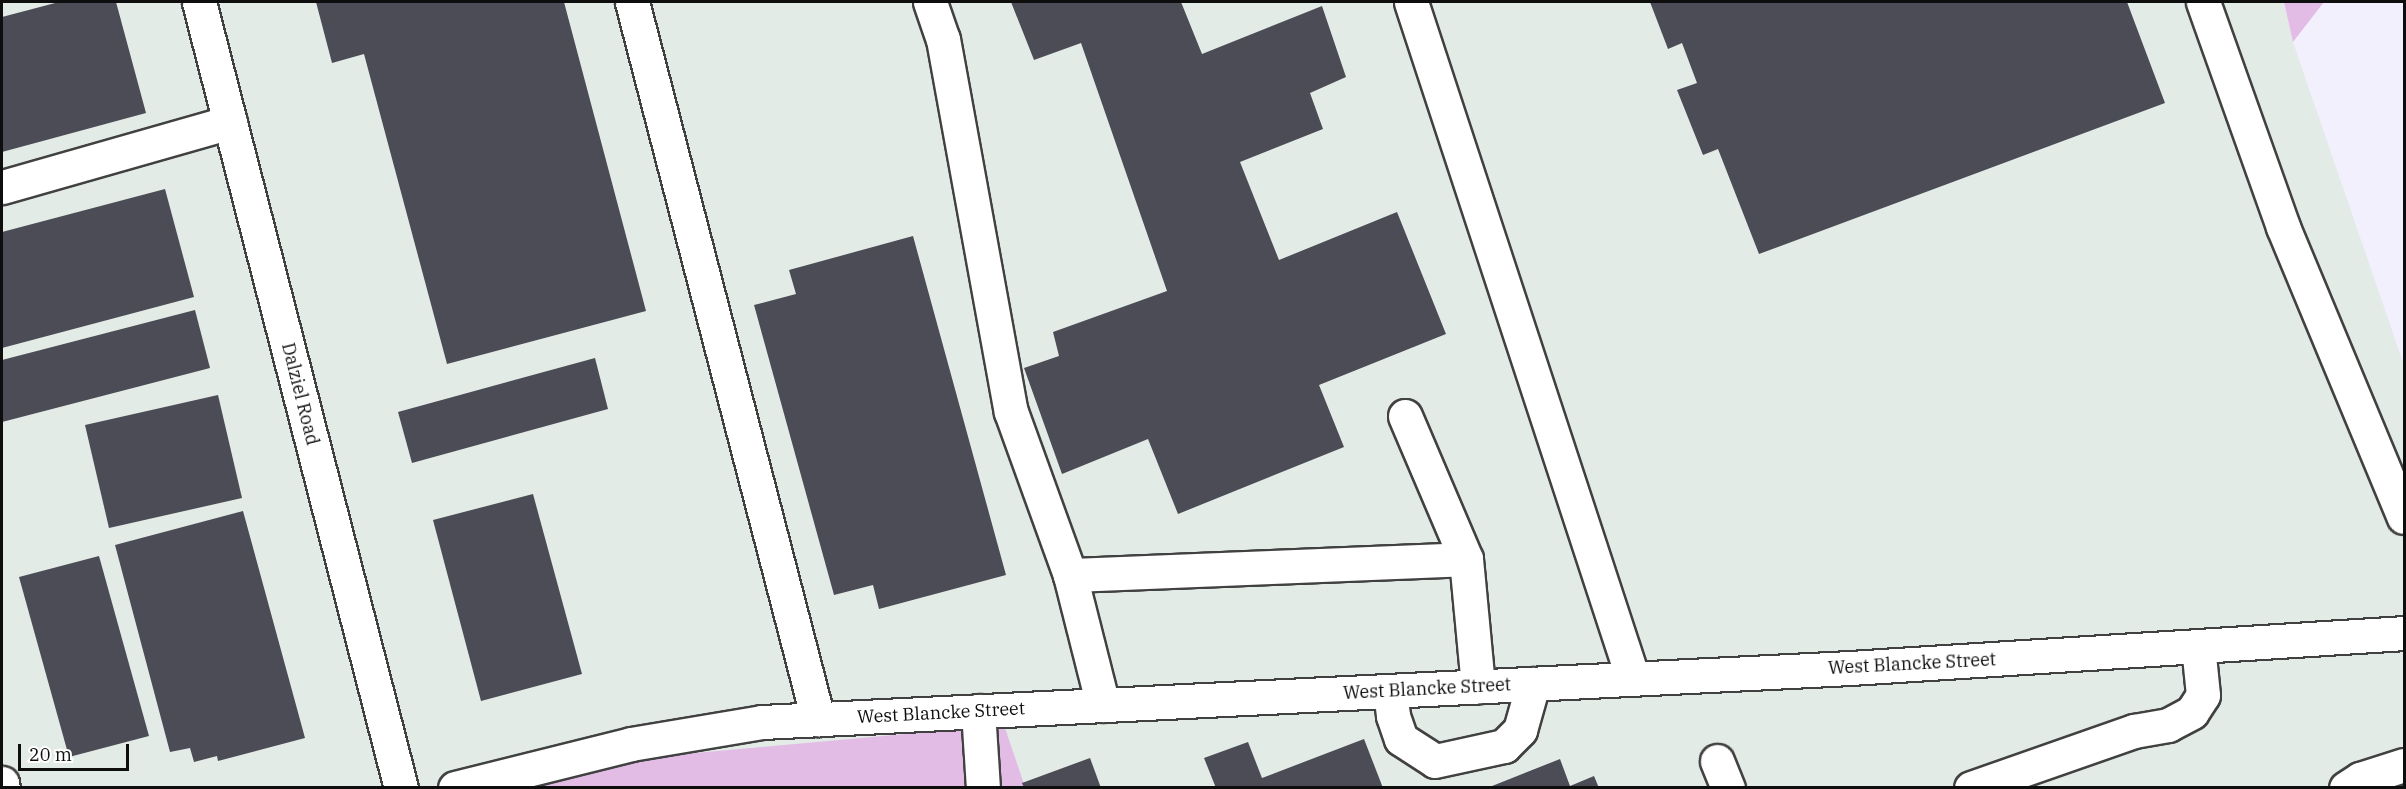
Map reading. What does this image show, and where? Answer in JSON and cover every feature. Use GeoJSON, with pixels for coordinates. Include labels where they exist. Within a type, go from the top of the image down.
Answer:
{"type":"FeatureCollection","features":[{"type":"Feature","properties":{"kind":"street","name":"Dalziel Road"},"geometry":{"type":"LineString","coordinates":[[199,2],[401,788]]}},
{"type":"Feature","properties":{"kind":"street"},"geometry":{"type":"LineString","coordinates":[[632,2],[818,719]]}},
{"type":"Feature","properties":{"kind":"street"},"geometry":{"type":"LineString","coordinates":[[930,2],[943,39],[1011,412],[1070,575],[1103,705]]}},
{"type":"Feature","properties":{"kind":"street"},"geometry":{"type":"LineString","coordinates":[[1411,2],[1632,679]]}},
{"type":"Feature","properties":{"kind":"street"},"geometry":{"type":"LineString","coordinates":[[2203,2],[2283,227],[2404,517]]}},
{"type":"Feature","properties":{"kind":"street"},"geometry":{"type":"LineString","coordinates":[[2,187],[230,122]]}},
{"type":"Feature","properties":{"kind":"street"},"geometry":{"type":"LineString","coordinates":[[1405,416],[1466,559],[1478,686]]}},
{"type":"Feature","properties":{"kind":"street"},"geometry":{"type":"LineString","coordinates":[[1070,575],[1466,559]]}},
{"type":"Feature","properties":{"kind":"street","name":"West Blancke Street"},"geometry":{"type":"LineString","coordinates":[[455,788],[498,782],[642,742],[762,722],[1632,679],[2404,633]]}},
{"type":"Feature","properties":{"kind":"street"},"geometry":{"type":"LineString","coordinates":[[1971,788],[2134,731],[2169,724],[2192,712],[2204,695],[2198,646]]}},
{"type":"Feature","properties":{"kind":"street"},"geometry":{"type":"LineString","coordinates":[[1390,691],[1401,739],[1435,760],[1504,746],[1520,730],[1533,684]]}},
{"type":"Feature","properties":{"kind":"street"},"geometry":{"type":"LineString","coordinates":[[978,711],[983,788]]}},
{"type":"Feature","properties":{"kind":"street"},"geometry":{"type":"LineString","coordinates":[[2346,788],[2360,778],[2404,765]]}},
{"type":"Feature","properties":{"kind":"shaded area"},"geometry":{"type":"Polygon","coordinates":[[[2,2],[2284,2],[2293,42],[2404,365],[2404,787],[2,788],[2,2]]]}},
{"type":"Feature","properties":{"kind":"shaded area"},"geometry":{"type":"Polygon","coordinates":[[[2284,2],[2324,2],[2293,42],[2284,2]]]}},
{"type":"Feature","properties":{"kind":"shaded area"},"geometry":{"type":"Polygon","coordinates":[[[1004,725],[1025,787],[459,788],[531,768],[1004,725]]]}},
{"type":"Feature","properties":{"kind":"building"},"geometry":{"type":"Polygon","coordinates":[[[59,2],[116,2],[146,113],[2,152],[2,17],[59,2]]]}},
{"type":"Feature","properties":{"kind":"building"},"geometry":{"type":"Polygon","coordinates":[[[316,2],[564,2],[646,311],[447,364],[364,54],[332,63],[316,2]]]}},
{"type":"Feature","properties":{"kind":"building"},"geometry":{"type":"Polygon","coordinates":[[[1011,2],[1181,2],[1202,54],[1322,6],[1346,77],[1310,93],[1323,129],[1240,162],[1279,260],[1397,212],[1446,334],[1319,385],[1344,447],[1178,514],[1148,439],[1062,474],[1024,368],[1059,356],[1053,332],[1167,291],[1081,43],[1034,60],[1011,2]]]}},
{"type":"Feature","properties":{"kind":"building"},"geometry":{"type":"Polygon","coordinates":[[[1650,2],[2127,2],[2165,103],[1759,254],[1718,149],[1703,155],[1677,90],[1697,83],[1682,43],[1668,49],[1650,2]]]}},
{"type":"Feature","properties":{"kind":"building"},"geometry":{"type":"Polygon","coordinates":[[[165,189],[194,297],[2,348],[2,232],[165,189]]]}},
{"type":"Feature","properties":{"kind":"building"},"geometry":{"type":"Polygon","coordinates":[[[913,236],[1006,575],[879,609],[873,585],[834,595],[754,305],[796,294],[789,270],[913,236]]]}},
{"type":"Feature","properties":{"kind":"building"},"geometry":{"type":"Polygon","coordinates":[[[195,310],[210,368],[2,422],[2,360],[195,310]]]}},
{"type":"Feature","properties":{"kind":"building"},"geometry":{"type":"Polygon","coordinates":[[[595,358],[608,409],[412,463],[398,412],[595,358]]]}},
{"type":"Feature","properties":{"kind":"building"},"geometry":{"type":"Polygon","coordinates":[[[218,395],[242,498],[109,528],[85,425],[218,395]]]}},
{"type":"Feature","properties":{"kind":"building"},"geometry":{"type":"Polygon","coordinates":[[[533,494],[582,674],[481,701],[433,520],[533,494]]]}},
{"type":"Feature","properties":{"kind":"building"},"geometry":{"type":"Polygon","coordinates":[[[243,511],[305,738],[218,761],[217,756],[194,762],[190,748],[170,752],[115,545],[243,511]]]}},
{"type":"Feature","properties":{"kind":"building"},"geometry":{"type":"Polygon","coordinates":[[[99,556],[149,736],[69,757],[19,577],[99,556]]]}},
{"type":"Feature","properties":{"kind":"building"},"geometry":{"type":"Polygon","coordinates":[[[1364,739],[1383,788],[1216,788],[1204,758],[1248,742],[1262,778],[1364,739]]]}},
{"type":"Feature","properties":{"kind":"building"},"geometry":{"type":"Polygon","coordinates":[[[1090,758],[1101,788],[1024,788],[1022,783],[1090,758]]]}},
{"type":"Feature","properties":{"kind":"building"},"geometry":{"type":"Polygon","coordinates":[[[1560,759],[1570,786],[1594,776],[1599,788],[1487,788],[1560,759]]]}}]}
